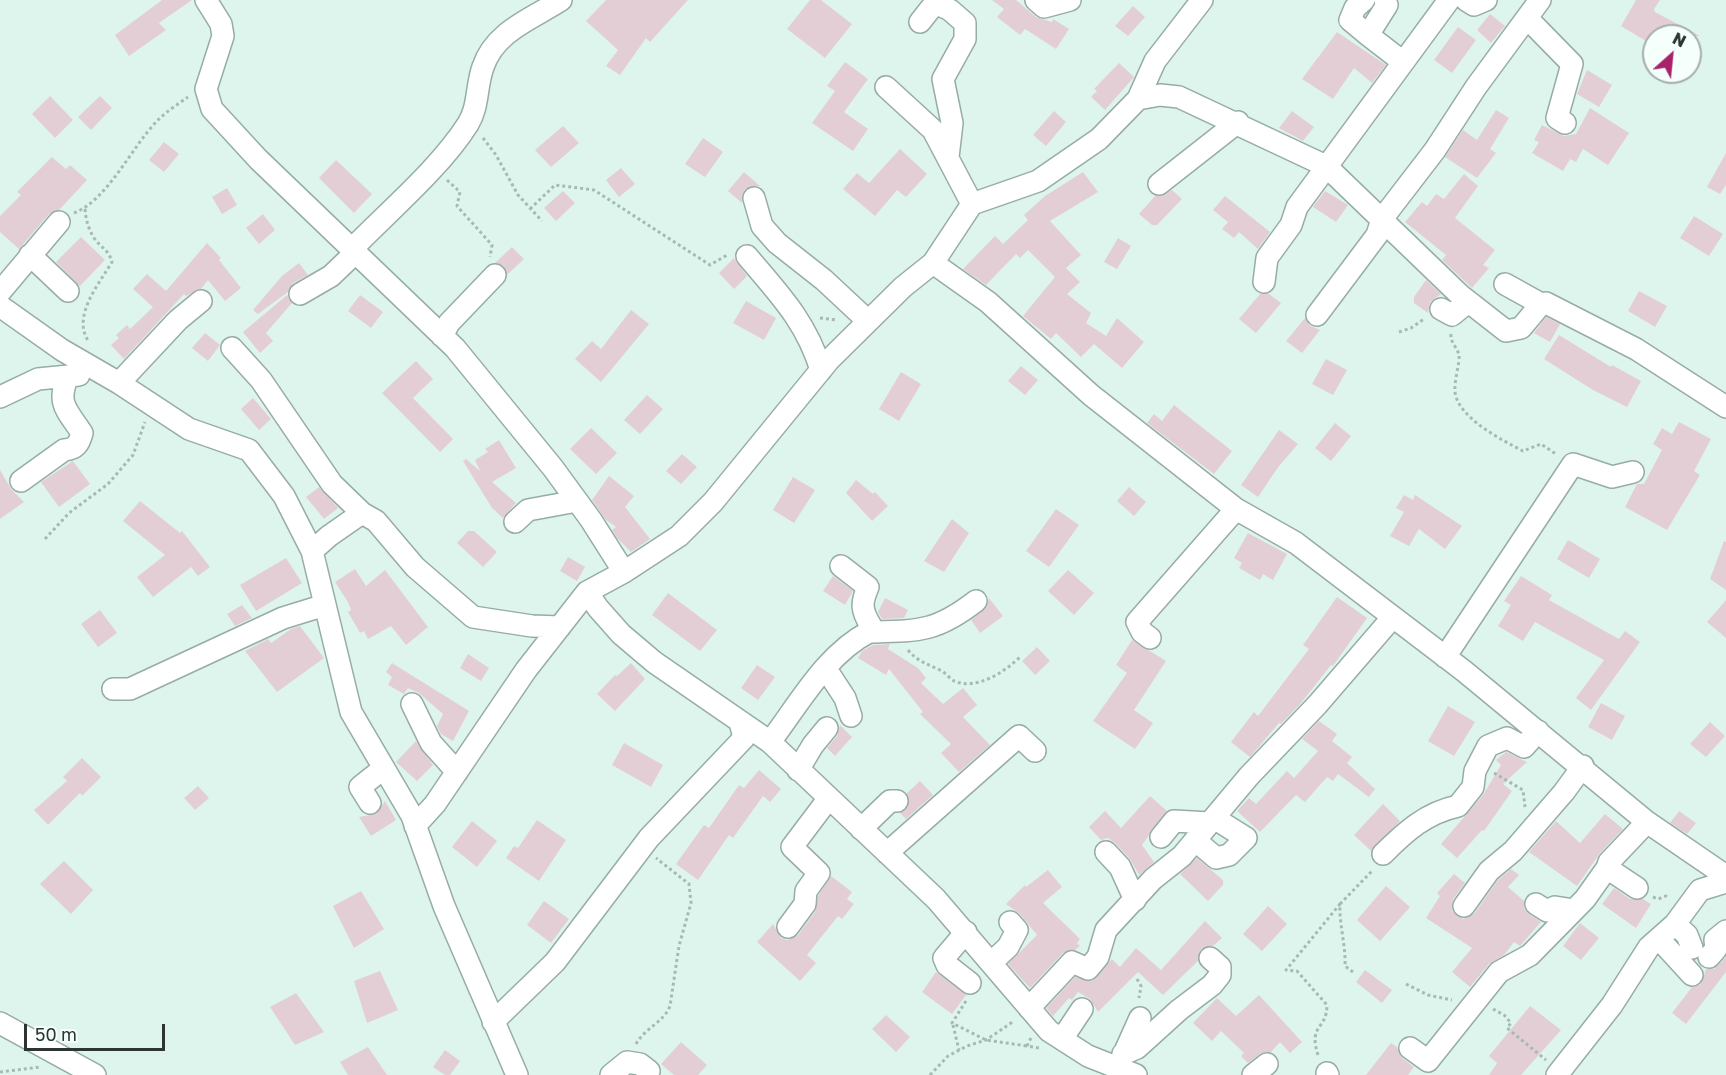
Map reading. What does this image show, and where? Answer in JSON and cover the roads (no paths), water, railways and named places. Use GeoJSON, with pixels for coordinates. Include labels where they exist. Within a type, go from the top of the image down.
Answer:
{"type":"FeatureCollection","features":[{"type":"Feature","properties":{"kind":"street"},"geometry":{"type":"LineString","coordinates":[[206,0],[221,24],[224,36],[206,90],[212,109],[442,336],[577,501],[624,572]]}},
{"type":"Feature","properties":{"kind":"street"},"geometry":{"type":"LineString","coordinates":[[300,294],[331,276],[467,126],[479,95],[483,67],[496,43],[523,21],[561,0]]}},
{"type":"Feature","properties":{"kind":"street"},"geometry":{"type":"LineString","coordinates":[[1036,0],[1044,7],[1070,0]]}},
{"type":"Feature","properties":{"kind":"street"},"geometry":{"type":"LineString","coordinates":[[415,826],[435,804],[526,670],[588,592],[680,536],[865,319],[933,263],[972,204],[1038,181],[1099,139],[1138,99],[1155,61],[1202,0]]}},
{"type":"Feature","properties":{"kind":"street"},"geometry":{"type":"LineString","coordinates":[[1364,0],[1354,8],[1350,20],[1403,62]]}},
{"type":"Feature","properties":{"kind":"street"},"geometry":{"type":"LineString","coordinates":[[1368,35],[1387,5],[1385,0]]}},
{"type":"Feature","properties":{"kind":"street"},"geometry":{"type":"LineString","coordinates":[[1264,282],[1266,258],[1291,225],[1297,207],[1449,0]]}},
{"type":"Feature","properties":{"kind":"street"},"geometry":{"type":"LineString","coordinates":[[1466,0],[1474,4],[1486,0]]}},
{"type":"Feature","properties":{"kind":"street"},"geometry":{"type":"LineString","coordinates":[[1317,315],[1377,235],[1382,219],[1435,150],[1476,87],[1540,0]]}},
{"type":"Feature","properties":{"kind":"street"},"geometry":{"type":"LineString","coordinates":[[920,22],[935,3],[950,10],[965,22],[965,39],[948,65],[943,79],[952,123],[948,157]]}},
{"type":"Feature","properties":{"kind":"street"},"geometry":{"type":"LineString","coordinates":[[1528,19],[1572,64],[1557,118],[1565,123]]}},
{"type":"Feature","properties":{"kind":"street"},"geometry":{"type":"LineString","coordinates":[[886,87],[933,130],[972,204]]}},
{"type":"Feature","properties":{"kind":"street"},"geometry":{"type":"LineString","coordinates":[[1138,99],[1160,95],[1179,97],[1238,122],[1326,166],[1382,219],[1454,309],[1513,332],[1521,328],[1541,304]]}},
{"type":"Feature","properties":{"kind":"street"},"geometry":{"type":"LineString","coordinates":[[1159,184],[1238,122]]}},
{"type":"Feature","properties":{"kind":"street"},"geometry":{"type":"LineString","coordinates":[[754,198],[762,226],[777,243],[824,280],[865,319]]}},
{"type":"Feature","properties":{"kind":"street"},"geometry":{"type":"LineString","coordinates":[[0,292],[59,222]]}},
{"type":"Feature","properties":{"kind":"street"},"geometry":{"type":"LineString","coordinates":[[30,255],[68,291]]}},
{"type":"Feature","properties":{"kind":"street"},"geometry":{"type":"LineString","coordinates":[[747,256],[790,307],[812,341],[821,370]]}},
{"type":"Feature","properties":{"kind":"street"},"geometry":{"type":"LineString","coordinates":[[933,263],[988,302],[1091,395],[1236,509],[1296,543],[1538,730],[1647,822],[1726,876]]}},
{"type":"Feature","properties":{"kind":"street"},"geometry":{"type":"LineString","coordinates":[[442,336],[449,323],[495,275]]}},
{"type":"Feature","properties":{"kind":"street"},"geometry":{"type":"LineString","coordinates":[[1505,284],[1541,304],[1546,303],[1636,349],[1726,407]]}},
{"type":"Feature","properties":{"kind":"street"},"geometry":{"type":"LineString","coordinates":[[0,398],[38,378],[68,376],[110,378],[201,301]]}},
{"type":"Feature","properties":{"kind":"street"},"geometry":{"type":"LineString","coordinates":[[0,306],[189,429],[249,450],[284,496],[312,551],[351,712],[415,826],[444,906],[517,1075]]}},
{"type":"Feature","properties":{"kind":"street"},"geometry":{"type":"LineString","coordinates":[[232,348],[261,380],[332,484],[362,513],[376,521],[416,567],[473,617],[522,625],[560,627]]}},
{"type":"Feature","properties":{"kind":"street"},"geometry":{"type":"LineString","coordinates":[[21,481],[64,450],[72,449],[79,444],[82,433],[62,401],[61,392],[68,376]]}},
{"type":"Feature","properties":{"kind":"street"},"geometry":{"type":"LineString","coordinates":[[1444,657],[1573,464],[1612,477],[1633,472]]}},
{"type":"Feature","properties":{"kind":"street"},"geometry":{"type":"LineString","coordinates":[[514,522],[528,510],[577,501]]}},
{"type":"Feature","properties":{"kind":"street"},"geometry":{"type":"LineString","coordinates":[[1150,638],[1142,632],[1137,622],[1236,509]]}},
{"type":"Feature","properties":{"kind":"street"},"geometry":{"type":"LineString","coordinates":[[312,551],[362,513]]}},
{"type":"Feature","properties":{"kind":"street"},"geometry":{"type":"LineString","coordinates":[[841,566],[868,587],[861,602],[864,614],[871,626],[869,632]]}},
{"type":"Feature","properties":{"kind":"street"},"geometry":{"type":"LineString","coordinates":[[588,592],[621,634],[654,662],[770,742],[887,853],[966,932],[1049,1030],[1088,1056],[1126,1066]]}},
{"type":"Feature","properties":{"kind":"street"},"geometry":{"type":"LineString","coordinates":[[770,742],[826,669],[851,641],[869,632],[908,631],[941,625],[976,601]]}},
{"type":"Feature","properties":{"kind":"street"},"geometry":{"type":"LineString","coordinates":[[113,688],[130,689],[283,618],[325,605]]}},
{"type":"Feature","properties":{"kind":"street"},"geometry":{"type":"LineString","coordinates":[[1029,1008],[1072,962],[1088,969],[1098,957],[1106,930],[1195,840],[1392,618]]}},
{"type":"Feature","properties":{"kind":"street"},"geometry":{"type":"LineString","coordinates":[[826,669],[844,698],[851,716]]}},
{"type":"Feature","properties":{"kind":"street"},"geometry":{"type":"LineString","coordinates":[[412,704],[431,743],[457,772]]}},
{"type":"Feature","properties":{"kind":"street"},"geometry":{"type":"LineString","coordinates":[[493,1022],[555,962],[649,838],[744,738],[740,722]]}},
{"type":"Feature","properties":{"kind":"street"},"geometry":{"type":"LineString","coordinates":[[798,770],[813,745],[827,728]]}},
{"type":"Feature","properties":{"kind":"street"},"geometry":{"type":"LineString","coordinates":[[1383,854],[1423,818],[1458,806],[1473,787],[1475,771],[1488,746],[1507,738],[1524,747],[1538,730]]}},
{"type":"Feature","properties":{"kind":"street"},"geometry":{"type":"LineString","coordinates":[[887,853],[1019,736],[1035,752]]}},
{"type":"Feature","properties":{"kind":"street"},"geometry":{"type":"LineString","coordinates":[[1464,906],[1489,871],[1514,851],[1531,828],[1564,792],[1582,766]]}},
{"type":"Feature","properties":{"kind":"street"},"geometry":{"type":"LineString","coordinates":[[370,803],[360,787],[384,768]]}},
{"type":"Feature","properties":{"kind":"street"},"geometry":{"type":"LineString","coordinates":[[788,927],[805,904],[806,891],[819,873],[792,847],[829,798]]}},
{"type":"Feature","properties":{"kind":"street"},"geometry":{"type":"LineString","coordinates":[[861,829],[890,801],[897,801]]}},
{"type":"Feature","properties":{"kind":"street"},"geometry":{"type":"LineString","coordinates":[[1161,837],[1174,821],[1212,820],[1246,838],[1229,855],[1216,858],[1195,840]]}},
{"type":"Feature","properties":{"kind":"street"},"geometry":{"type":"LineString","coordinates":[[1410,1048],[1428,1061],[1499,972],[1530,956],[1574,910],[1599,870],[1647,822]]}},
{"type":"Feature","properties":{"kind":"street"},"geometry":{"type":"LineString","coordinates":[[1106,852],[1120,867],[1135,900]]}},
{"type":"Feature","properties":{"kind":"street"},"geometry":{"type":"LineString","coordinates":[[1599,870],[1637,888]]}},
{"type":"Feature","properties":{"kind":"street"},"geometry":{"type":"LineString","coordinates":[[1558,1071],[1612,1005],[1649,948],[1673,924],[1700,890],[1726,882]]}},
{"type":"Feature","properties":{"kind":"street"},"geometry":{"type":"LineString","coordinates":[[1536,904],[1547,911],[1555,907],[1574,910]]}},
{"type":"Feature","properties":{"kind":"street"},"geometry":{"type":"LineString","coordinates":[[992,962],[1015,936],[1017,930],[1010,922]]}},
{"type":"Feature","properties":{"kind":"street"},"geometry":{"type":"LineString","coordinates":[[1673,924],[1688,935],[1700,952],[1716,949],[1715,940],[1726,931]]}},
{"type":"Feature","properties":{"kind":"street"},"geometry":{"type":"LineString","coordinates":[[1673,924],[1692,975]]}},
{"type":"Feature","properties":{"kind":"street"},"geometry":{"type":"LineString","coordinates":[[966,932],[944,958],[947,965],[970,982]]}},
{"type":"Feature","properties":{"kind":"street"},"geometry":{"type":"LineString","coordinates":[[1126,1066],[1137,1048],[1179,1010],[1212,985],[1220,975],[1220,967],[1210,958]]}},
{"type":"Feature","properties":{"kind":"street"},"geometry":{"type":"LineString","coordinates":[[1062,1039],[1082,1009]]}},
{"type":"Feature","properties":{"kind":"street"},"geometry":{"type":"LineString","coordinates":[[1126,1066],[1140,1018]]}},
{"type":"Feature","properties":{"kind":"street"},"geometry":{"type":"LineString","coordinates":[[0,1023],[95,1075]]}},
{"type":"Feature","properties":{"kind":"street"},"geometry":{"type":"LineString","coordinates":[[611,1075],[627,1062],[640,1064],[649,1071]]}}]}
